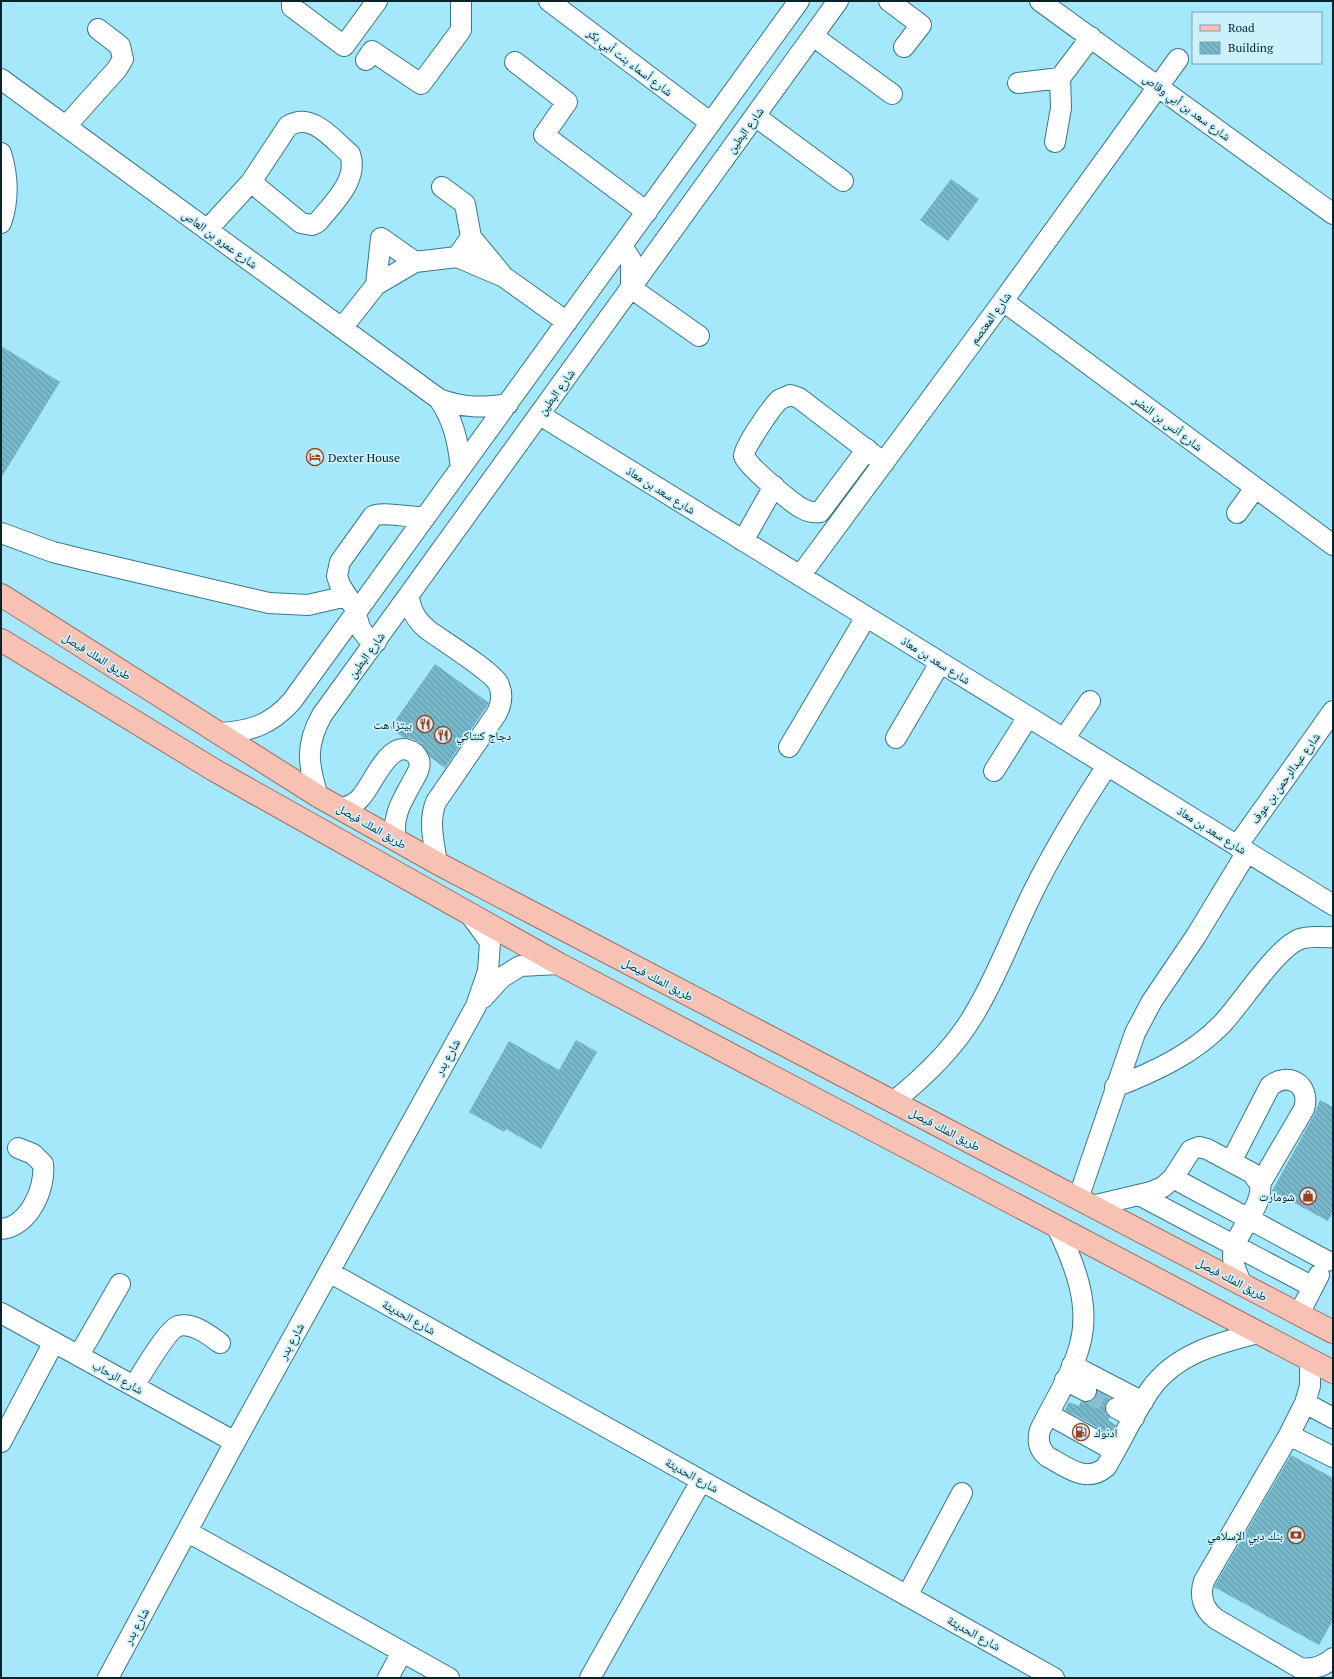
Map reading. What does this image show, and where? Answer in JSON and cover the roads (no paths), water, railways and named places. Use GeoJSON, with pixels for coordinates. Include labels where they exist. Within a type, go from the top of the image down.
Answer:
{"type":"FeatureCollection","features":[{"type":"Feature","properties":{"kind":"main road","name":"طريق الملك فيصل"},"geometry":{"type":"LineString","coordinates":[[1,595],[318,796],[342,808],[437,863],[1333,1332]]}},
{"type":"Feature","properties":{"kind":"main road"},"geometry":{"type":"LineString","coordinates":[[1,640],[214,770],[559,964],[1333,1372]]}},
{"type":"Feature","properties":{"kind":"street"},"geometry":{"type":"LineString","coordinates":[[292,1],[292,7],[344,46],[377,1]]}},
{"type":"Feature","properties":{"kind":"street"},"geometry":{"type":"LineString","coordinates":[[366,60],[372,51],[421,84],[461,30],[460,1]]}},
{"type":"Feature","properties":{"kind":"street","name":"شارع أسماء بنت أبي بكر"},"geometry":{"type":"LineString","coordinates":[[549,1],[711,123]]}},
{"type":"Feature","properties":{"kind":"street"},"geometry":{"type":"LineString","coordinates":[[218,733],[244,731],[266,724],[276,718],[292,701],[352,604],[425,517],[800,1]]}},
{"type":"Feature","properties":{"kind":"street","name":"شارع البطين"},"geometry":{"type":"LineString","coordinates":[[318,796],[309,760],[312,737],[322,716],[838,1]]}},
{"type":"Feature","properties":{"kind":"street"},"geometry":{"type":"LineString","coordinates":[[889,1],[921,25],[904,47]]}},
{"type":"Feature","properties":{"kind":"street","name":"شارع سعد بن أبي وقاص"},"geometry":{"type":"LineString","coordinates":[[1040,1],[1333,214]]}},
{"type":"Feature","properties":{"kind":"street"},"geometry":{"type":"LineString","coordinates":[[66,126],[117,69],[123,59],[120,46],[98,29]]}},
{"type":"Feature","properties":{"kind":"street"},"geometry":{"type":"LineString","coordinates":[[813,36],[892,94]]}},
{"type":"Feature","properties":{"kind":"street"},"geometry":{"type":"LineString","coordinates":[[1060,145],[1060,78],[1090,37]]}},
{"type":"Feature","properties":{"kind":"street","name":"شارع المعتصم"},"geometry":{"type":"LineString","coordinates":[[800,576],[1003,301],[1178,58]]}},
{"type":"Feature","properties":{"kind":"street"},"geometry":{"type":"LineString","coordinates":[[515,62],[567,102],[544,136],[646,212]]}},
{"type":"Feature","properties":{"kind":"street"},"geometry":{"type":"LineString","coordinates":[[1018,84],[1060,78]]}},
{"type":"Feature","properties":{"kind":"street","name":"شارع عمرو بن العاص"},"geometry":{"type":"LineString","coordinates":[[1,79],[439,399],[468,407],[487,407],[508,404]]}},
{"type":"Feature","properties":{"kind":"street"},"geometry":{"type":"LineString","coordinates":[[755,116],[843,181]]}},
{"type":"Feature","properties":{"kind":"street"},"geometry":{"type":"LineString","coordinates":[[207,230],[251,182],[288,126],[294,122],[303,121],[316,125],[350,154],[352,160],[352,172],[349,181],[318,222],[312,225],[302,223],[251,182]]}},
{"type":"Feature","properties":{"kind":"street"},"geometry":{"type":"LineString","coordinates":[[1,153],[7,192],[1,223]]}},
{"type":"Feature","properties":{"kind":"street"},"geometry":{"type":"LineString","coordinates":[[442,187],[465,204],[471,237],[504,277]]}},
{"type":"Feature","properties":{"kind":"street"},"geometry":{"type":"LineString","coordinates":[[457,257],[471,237]]}},
{"type":"Feature","properties":{"kind":"street"},"geometry":{"type":"LineString","coordinates":[[376,285],[381,238],[415,262]]}},
{"type":"Feature","properties":{"kind":"street"},"geometry":{"type":"LineString","coordinates":[[622,246],[631,260],[631,288],[699,336]]}},
{"type":"Feature","properties":{"kind":"street"},"geometry":{"type":"LineString","coordinates":[[342,328],[376,285],[415,262],[457,257],[504,277],[567,322]]}},
{"type":"Feature","properties":{"kind":"street","name":"شارع أنس بن النضر"},"geometry":{"type":"LineString","coordinates":[[1003,301],[1333,545]]}},
{"type":"Feature","properties":{"kind":"street"},"geometry":{"type":"LineString","coordinates":[[867,449],[820,512],[812,513],[802,509],[747,463],[744,455],[747,445],[780,400],[790,395],[799,398],[867,449],[884,463]]}},
{"type":"Feature","properties":{"kind":"street","name":"شارع عمرو بن العاص"},"geometry":{"type":"LineString","coordinates":[[439,399],[450,416],[457,435],[461,468]]}},
{"type":"Feature","properties":{"kind":"street","name":"شارع سعد بن معاذ"},"geometry":{"type":"LineString","coordinates":[[540,414],[742,541],[1333,905]]}},
{"type":"Feature","properties":{"kind":"street"},"geometry":{"type":"LineString","coordinates":[[742,541],[774,486]]}},
{"type":"Feature","properties":{"kind":"street"},"geometry":{"type":"LineString","coordinates":[[1237,513],[1255,488]]}},
{"type":"Feature","properties":{"kind":"street"},"geometry":{"type":"LineString","coordinates":[[376,642],[363,632],[358,623],[352,604],[338,581],[338,566],[371,518],[381,513],[403,517],[425,517]]}},
{"type":"Feature","properties":{"kind":"street"},"geometry":{"type":"LineString","coordinates":[[1,533],[25,543],[81,559],[269,603],[308,605],[352,604]]}},
{"type":"Feature","properties":{"kind":"street"},"geometry":{"type":"LineString","coordinates":[[409,595],[412,609],[419,621],[428,630],[494,677],[501,694],[500,707],[497,713],[436,802],[433,809],[431,826],[437,863]]}},
{"type":"Feature","properties":{"kind":"street"},"geometry":{"type":"LineString","coordinates":[[789,747],[866,617]]}},
{"type":"Feature","properties":{"kind":"street"},"geometry":{"type":"LineString","coordinates":[[896,738],[940,663]]}},
{"type":"Feature","properties":{"kind":"street"},"geometry":{"type":"LineString","coordinates":[[1064,739],[1090,701]]}},
{"type":"Feature","properties":{"kind":"street","name":"شارع عبدالرحمن بن عوف"},"geometry":{"type":"LineString","coordinates":[[1085,1202],[1115,1087],[1127,1052],[1143,1017],[1196,936],[1242,849],[1333,711]]}},
{"type":"Feature","properties":{"kind":"street"},"geometry":{"type":"LineString","coordinates":[[994,770],[1028,717]]}},
{"type":"Feature","properties":{"kind":"street"},"geometry":{"type":"LineString","coordinates":[[342,808],[353,804],[362,797],[393,752],[403,748],[412,752],[419,760],[419,770],[397,811],[395,825],[396,840]]}},
{"type":"Feature","properties":{"kind":"street"},"geometry":{"type":"LineString","coordinates":[[893,1102],[930,1070],[973,1018],[988,990],[1032,894],[1052,855],[1107,766]]}},
{"type":"Feature","properties":{"kind":"street","name":"شارع بدر"},"geometry":{"type":"LineString","coordinates":[[108,1678],[188,1532],[235,1442],[476,1006],[488,971],[490,942],[469,913]]}},
{"type":"Feature","properties":{"kind":"street"},"geometry":{"type":"LineString","coordinates":[[1115,1087],[1158,1069],[1207,1038],[1222,1024],[1290,944],[1310,937],[1333,937]]}},
{"type":"Feature","properties":{"kind":"street","name":"شارع بدر"},"geometry":{"type":"LineString","coordinates":[[476,1006],[501,978],[520,966],[559,964]]}},
{"type":"Feature","properties":{"kind":"street"},"geometry":{"type":"LineString","coordinates":[[1231,1162],[1270,1086],[1275,1082],[1287,1079],[1299,1085],[1305,1096],[1304,1109],[1260,1184]]}},
{"type":"Feature","properties":{"kind":"street"},"geometry":{"type":"LineString","coordinates":[[1,1229],[8,1229],[17,1225],[25,1217],[35,1201],[43,1183],[43,1164],[33,1154],[18,1148]]}},
{"type":"Feature","properties":{"kind":"street"},"geometry":{"type":"LineString","coordinates":[[1085,1202],[1139,1195],[1157,1190],[1173,1178],[1188,1152],[1195,1148],[1203,1148],[1252,1173],[1260,1184],[1261,1193],[1235,1246],[1233,1261],[1241,1284]]}},
{"type":"Feature","properties":{"kind":"street"},"geometry":{"type":"LineString","coordinates":[[1173,1178],[1249,1219],[1330,1255],[1298,1314]]}},
{"type":"Feature","properties":{"kind":"street"},"geometry":{"type":"LineString","coordinates":[[1139,1195],[1313,1287]]}},
{"type":"Feature","properties":{"kind":"street"},"geometry":{"type":"LineString","coordinates":[[1057,1227],[1074,1269],[1084,1314],[1080,1345],[1069,1372],[1038,1436],[1041,1448],[1048,1457],[1079,1474],[1096,1474],[1106,1467],[1150,1390],[1164,1374],[1195,1353],[1211,1346],[1258,1333]]}},
{"type":"Feature","properties":{"kind":"street","name":"شارع الحديثة"},"geometry":{"type":"LineString","coordinates":[[329,1272],[1054,1678]]}},
{"type":"Feature","properties":{"kind":"street"},"geometry":{"type":"LineString","coordinates":[[79,1355],[120,1284]]}},
{"type":"Feature","properties":{"kind":"street","name":"شارع الرحاب"},"geometry":{"type":"LineString","coordinates":[[1,1313],[235,1442]]}},
{"type":"Feature","properties":{"kind":"street"},"geometry":{"type":"LineString","coordinates":[[134,1386],[168,1334],[178,1326],[193,1327],[206,1333],[220,1343]]}},
{"type":"Feature","properties":{"kind":"street"},"geometry":{"type":"LineString","coordinates":[[1,1442],[54,1342]]}},
{"type":"Feature","properties":{"kind":"street"},"geometry":{"type":"LineString","coordinates":[[1310,1360],[1310,1386],[1305,1403],[1289,1434],[1204,1581],[1202,1599],[1207,1611],[1216,1619],[1300,1668],[1307,1669],[1322,1667],[1333,1658]]}},
{"type":"Feature","properties":{"kind":"street"},"geometry":{"type":"LineString","coordinates":[[1069,1372],[1086,1391]]}},
{"type":"Feature","properties":{"kind":"street"},"geometry":{"type":"LineString","coordinates":[[1069,1372],[1138,1410]]}},
{"type":"Feature","properties":{"kind":"street"},"geometry":{"type":"LineString","coordinates":[[1305,1403],[1333,1418]]}},
{"type":"Feature","properties":{"kind":"street"},"geometry":{"type":"LineString","coordinates":[[1116,1408],[1138,1410]]}},
{"type":"Feature","properties":{"kind":"street"},"geometry":{"type":"LineString","coordinates":[[1048,1414],[1115,1451]]}},
{"type":"Feature","properties":{"kind":"street"},"geometry":{"type":"LineString","coordinates":[[1289,1434],[1333,1457]]}},
{"type":"Feature","properties":{"kind":"street"},"geometry":{"type":"LineString","coordinates":[[590,1678],[701,1480]]}},
{"type":"Feature","properties":{"kind":"street"},"geometry":{"type":"LineString","coordinates":[[907,1596],[962,1493]]}},
{"type":"Feature","properties":{"kind":"street"},"geometry":{"type":"LineString","coordinates":[[188,1532],[449,1678]]}},
{"type":"Feature","properties":{"kind":"street"},"geometry":{"type":"LineString","coordinates":[[388,1678],[402,1652]]}},
{"type":"Feature","properties":{"kind":"tunnel"},"geometry":{"type":"LineString","coordinates":[[1086,1391],[1116,1408]]}},
{"type":"Feature","properties":{"kind":"place","name":"Dexter House"},"geometry":{"type":"Point","coordinates":[315,457]}},
{"type":"Feature","properties":{"kind":"place","name":"بيتزا هت"},"geometry":{"type":"Point","coordinates":[425,724]}},
{"type":"Feature","properties":{"kind":"place","name":"دجاج كنتاكي"},"geometry":{"type":"Point","coordinates":[443,735]}},
{"type":"Feature","properties":{"kind":"place","name":"شومارت"},"geometry":{"type":"Point","coordinates":[1308,1196]}},
{"type":"Feature","properties":{"kind":"place","name":"ادنوك"},"geometry":{"type":"Point","coordinates":[1081,1432]}},
{"type":"Feature","properties":{"kind":"place","name":"بنك دبي الإسلامي"},"geometry":{"type":"Point","coordinates":[1296,1535]}}]}
